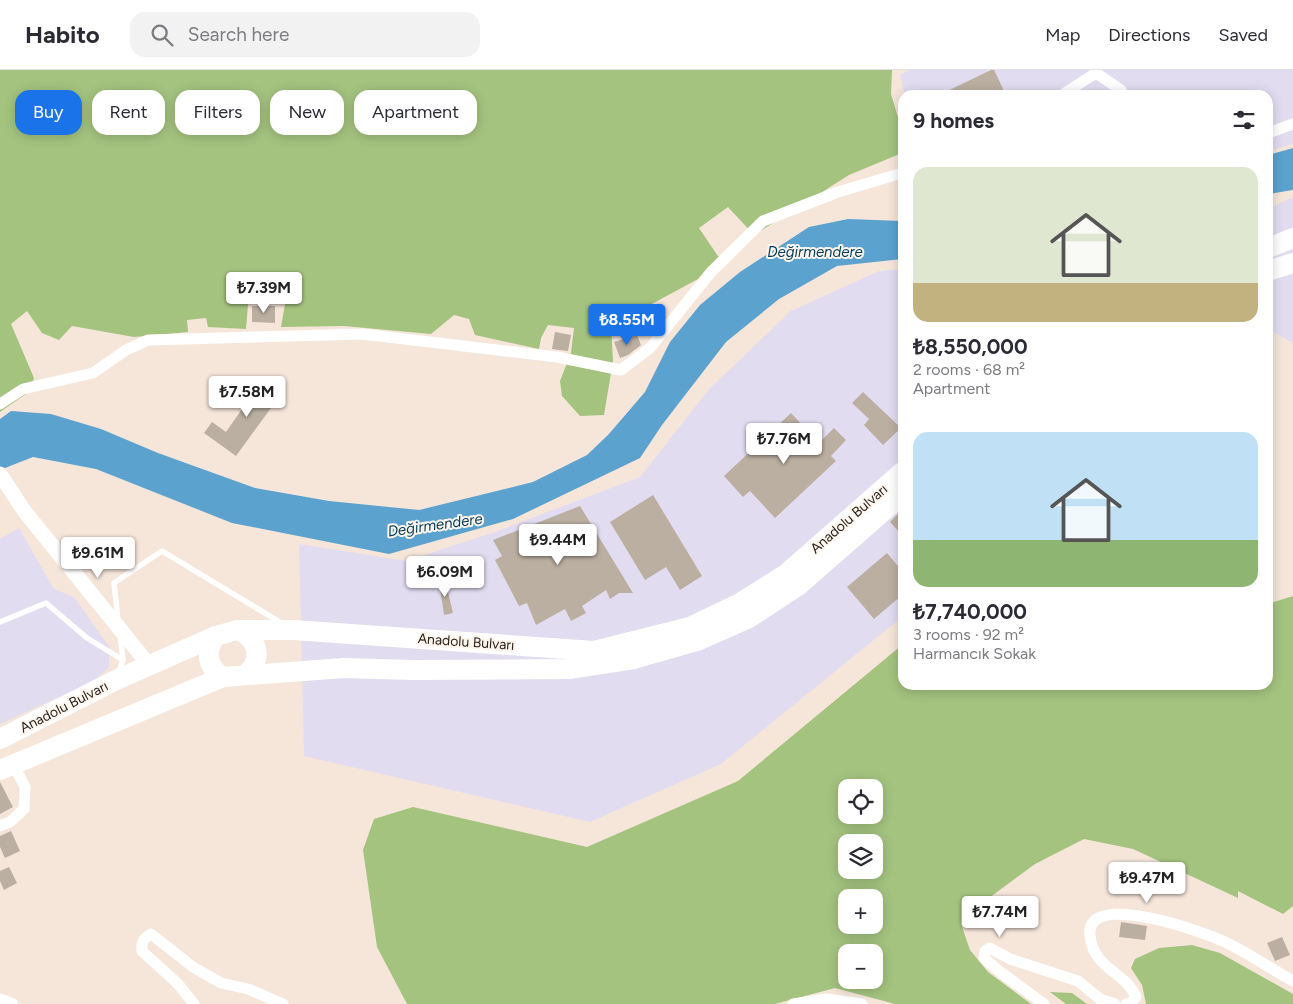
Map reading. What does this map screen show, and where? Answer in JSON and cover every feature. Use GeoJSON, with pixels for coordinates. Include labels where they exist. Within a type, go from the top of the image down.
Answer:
{"type":"FeatureCollection","features":[{"type":"Feature","properties":{"kind":"highway"},"geometry":{"type":"LineString","coordinates":[[1273,246],[1293,238]]}},
{"type":"Feature","properties":{"kind":"highway"},"geometry":{"type":"LineString","coordinates":[[1273,269],[1293,263]]}},
{"type":"Feature","properties":{"kind":"highway","name":"Anadolu Bulvarı"},"geometry":{"type":"LineString","coordinates":[[0,739],[116,680],[216,636],[237,630],[293,630],[594,651],[681,630],[740,604],[786,574],[898,476]]}},
{"type":"Feature","properties":{"kind":"highway","name":"Anadolu Bulvarı"},"geometry":{"type":"LineString","coordinates":[[7,767],[223,677],[343,668],[414,670],[569,669],[634,659],[697,641],[749,618],[798,586],[898,498]]}},
{"type":"Feature","properties":{"kind":"highway"},"geometry":{"type":"LineString","coordinates":[[237,630],[252,638],[258,654],[252,669],[246,675]]}},
{"type":"Feature","properties":{"kind":"highway"},"geometry":{"type":"LineString","coordinates":[[216,636],[208,650],[208,658],[211,666],[223,677]]}},
{"type":"Feature","properties":{"kind":"street"},"geometry":{"type":"LineString","coordinates":[[1070,90],[1096,73],[1121,90]]}},
{"type":"Feature","properties":{"kind":"street"},"geometry":{"type":"LineString","coordinates":[[1273,131],[1293,124]]}},
{"type":"Feature","properties":{"kind":"street"},"geometry":{"type":"LineString","coordinates":[[0,404],[23,389],[93,373],[126,350],[148,340],[362,334],[557,357],[621,370],[650,348],[711,272],[763,221],[838,192],[898,174]]}},
{"type":"Feature","properties":{"kind":"street"},"geometry":{"type":"LineString","coordinates":[[0,474],[25,512],[119,631],[149,665]]}},
{"type":"Feature","properties":{"kind":"street"},"geometry":{"type":"LineString","coordinates":[[0,826],[10,822],[24,809],[25,787],[7,767]]}},
{"type":"Feature","properties":{"kind":"street"},"geometry":{"type":"LineString","coordinates":[[1126,1004],[1131,1003],[1136,997],[1133,989],[1099,960],[1089,934],[1091,924],[1097,918],[1112,913],[1128,913],[1203,933],[1228,943],[1293,981]]}},
{"type":"Feature","properties":{"kind":"street"},"geometry":{"type":"LineString","coordinates":[[194,1004],[178,984],[142,951],[141,944],[145,937],[151,934],[193,967],[221,983],[248,990],[283,1004]]}},
{"type":"Feature","properties":{"kind":"street"},"geometry":{"type":"LineString","coordinates":[[1044,1004],[984,958],[985,951],[990,948],[1010,959],[1078,980],[1100,999],[1115,1004]]}},
{"type":"Feature","properties":{"kind":"street"},"geometry":{"type":"LineString","coordinates":[[0,999],[13,1004]]}},
{"type":"Feature","properties":{"kind":"street"},"geometry":{"type":"LineString","coordinates":[[793,1004],[826,999],[862,1004]]}},
{"type":"Feature","properties":{"kind":"lane"},"geometry":{"type":"LineString","coordinates":[[116,680],[123,660],[114,583],[162,551],[293,630]]}},
{"type":"Feature","properties":{"kind":"lane"},"geometry":{"type":"LineString","coordinates":[[0,622],[46,603],[87,638],[123,660]]}},
{"type":"Feature","properties":{"kind":"shaded area"},"geometry":{"type":"Polygon","coordinates":[[[909,70],[1293,70],[1293,144],[1273,150],[1273,90],[904,90],[900,75],[909,70]]]}},
{"type":"Feature","properties":{"kind":"shaded area"},"geometry":{"type":"Polygon","coordinates":[[[1293,197],[1293,343],[1273,332],[1273,207],[1293,197]]]}},
{"type":"Feature","properties":{"kind":"shaded area"},"geometry":{"type":"Polygon","coordinates":[[[898,269],[898,620],[721,764],[590,822],[304,756],[299,544],[406,561],[495,532],[640,477],[710,388],[791,311],[879,271],[898,269]]]}},
{"type":"Feature","properties":{"kind":"shaded area"},"geometry":{"type":"Polygon","coordinates":[[[19,528],[54,589],[74,597],[110,648],[109,667],[94,681],[0,724],[0,539],[19,528]]]}},
{"type":"Feature","properties":{"kind":"green space"},"geometry":{"type":"Polygon","coordinates":[[[0,70],[892,70],[891,94],[898,118],[898,155],[849,175],[754,235],[728,207],[699,228],[724,265],[611,326],[613,361],[604,415],[580,416],[562,396],[560,381],[571,353],[574,328],[548,325],[541,338],[539,349],[475,335],[469,319],[454,315],[431,334],[344,326],[281,327],[287,293],[249,293],[246,329],[208,327],[206,318],[187,320],[188,332],[134,337],[72,326],[59,340],[42,333],[27,311],[11,324],[34,378],[29,392],[0,412],[0,70]]]}},
{"type":"Feature","properties":{"kind":"green space"},"geometry":{"type":"Polygon","coordinates":[[[1293,596],[1293,906],[1283,914],[1238,891],[1238,898],[1133,849],[1084,839],[1035,864],[974,909],[961,924],[970,950],[988,972],[1031,1004],[895,1004],[839,989],[883,989],[883,944],[838,944],[838,989],[775,1004],[407,1004],[377,947],[363,850],[374,819],[413,807],[587,847],[738,781],[898,648],[898,690],[1273,690],[1273,602],[1293,596]]]}},
{"type":"Feature","properties":{"kind":"green space"},"geometry":{"type":"Polygon","coordinates":[[[1192,945],[1220,953],[1293,994],[1293,1004],[1146,1004],[1142,985],[1131,968],[1135,959],[1159,948],[1192,945]]]}},
{"type":"Feature","properties":{"kind":"green space"},"geometry":{"type":"Polygon","coordinates":[[[1050,992],[1072,993],[1087,1004],[1066,1004],[1050,992]]]}},
{"type":"Feature","properties":{"kind":"water"},"geometry":{"type":"Polygon","coordinates":[[[1293,148],[1293,190],[1273,193],[1273,154],[1293,148]]]}},
{"type":"Feature","properties":{"kind":"water","name":"Değirmendere"},"geometry":{"type":"Polygon","coordinates":[[[848,219],[898,221],[898,259],[837,266],[779,299],[726,342],[662,425],[640,458],[513,519],[389,554],[232,523],[96,469],[33,457],[5,468],[0,478],[0,419],[11,411],[51,414],[101,429],[158,453],[255,488],[329,501],[419,510],[533,482],[587,455],[608,435],[645,392],[670,342],[700,305],[740,272],[809,227],[848,219]]]}},
{"type":"Feature","properties":{"kind":"building"},"geometry":{"type":"Polygon","coordinates":[[[994,70],[1004,90],[949,90],[994,70]]]}},
{"type":"Feature","properties":{"kind":"building"},"geometry":{"type":"Polygon","coordinates":[[[252,306],[275,306],[275,323],[252,322],[252,306]]]}},
{"type":"Feature","properties":{"kind":"building"},"geometry":{"type":"Polygon","coordinates":[[[555,332],[571,335],[568,351],[552,349],[555,332]]]}},
{"type":"Feature","properties":{"kind":"building"},"geometry":{"type":"Polygon","coordinates":[[[637,335],[641,345],[628,355],[620,358],[614,342],[637,335]]]}},
{"type":"Feature","properties":{"kind":"building"},"geometry":{"type":"Polygon","coordinates":[[[265,376],[284,390],[236,456],[204,433],[212,422],[226,432],[265,376]]]}},
{"type":"Feature","properties":{"kind":"building"},"geometry":{"type":"Polygon","coordinates":[[[863,392],[898,425],[898,431],[883,445],[864,425],[869,419],[852,403],[863,392]]]}},
{"type":"Feature","properties":{"kind":"building"},"geometry":{"type":"Polygon","coordinates":[[[791,413],[819,443],[834,428],[846,440],[831,456],[836,461],[775,518],[750,491],[743,497],[724,476],[791,413]]]}},
{"type":"Feature","properties":{"kind":"building"},"geometry":{"type":"Polygon","coordinates":[[[653,495],[702,576],[680,590],[666,567],[645,580],[610,522],[653,495]]]}},
{"type":"Feature","properties":{"kind":"building"},"geometry":{"type":"Polygon","coordinates":[[[580,506],[633,593],[619,593],[610,599],[606,590],[582,606],[586,613],[571,621],[565,609],[536,625],[527,603],[519,606],[495,560],[502,556],[493,540],[580,506]]]}},
{"type":"Feature","properties":{"kind":"building"},"geometry":{"type":"Polygon","coordinates":[[[898,514],[898,531],[890,522],[898,514]]]}},
{"type":"Feature","properties":{"kind":"building"},"geometry":{"type":"Polygon","coordinates":[[[887,553],[898,566],[898,598],[874,619],[847,587],[887,553]]]}},
{"type":"Feature","properties":{"kind":"building"},"geometry":{"type":"Polygon","coordinates":[[[445,579],[453,613],[444,615],[439,581],[445,579]]]}},
{"type":"Feature","properties":{"kind":"building"},"geometry":{"type":"Polygon","coordinates":[[[0,782],[13,807],[0,814],[0,782]]]}},
{"type":"Feature","properties":{"kind":"building"},"geometry":{"type":"Polygon","coordinates":[[[11,831],[20,851],[5,858],[0,847],[0,836],[11,831]]]}},
{"type":"Feature","properties":{"kind":"building"},"geometry":{"type":"Polygon","coordinates":[[[9,867],[17,883],[4,890],[0,881],[0,871],[9,867]]]}},
{"type":"Feature","properties":{"kind":"building"},"geometry":{"type":"Polygon","coordinates":[[[1121,922],[1147,926],[1145,940],[1119,937],[1121,922]]]}},
{"type":"Feature","properties":{"kind":"building"},"geometry":{"type":"Polygon","coordinates":[[[1282,937],[1290,955],[1275,961],[1267,943],[1282,937]]]}}]}
